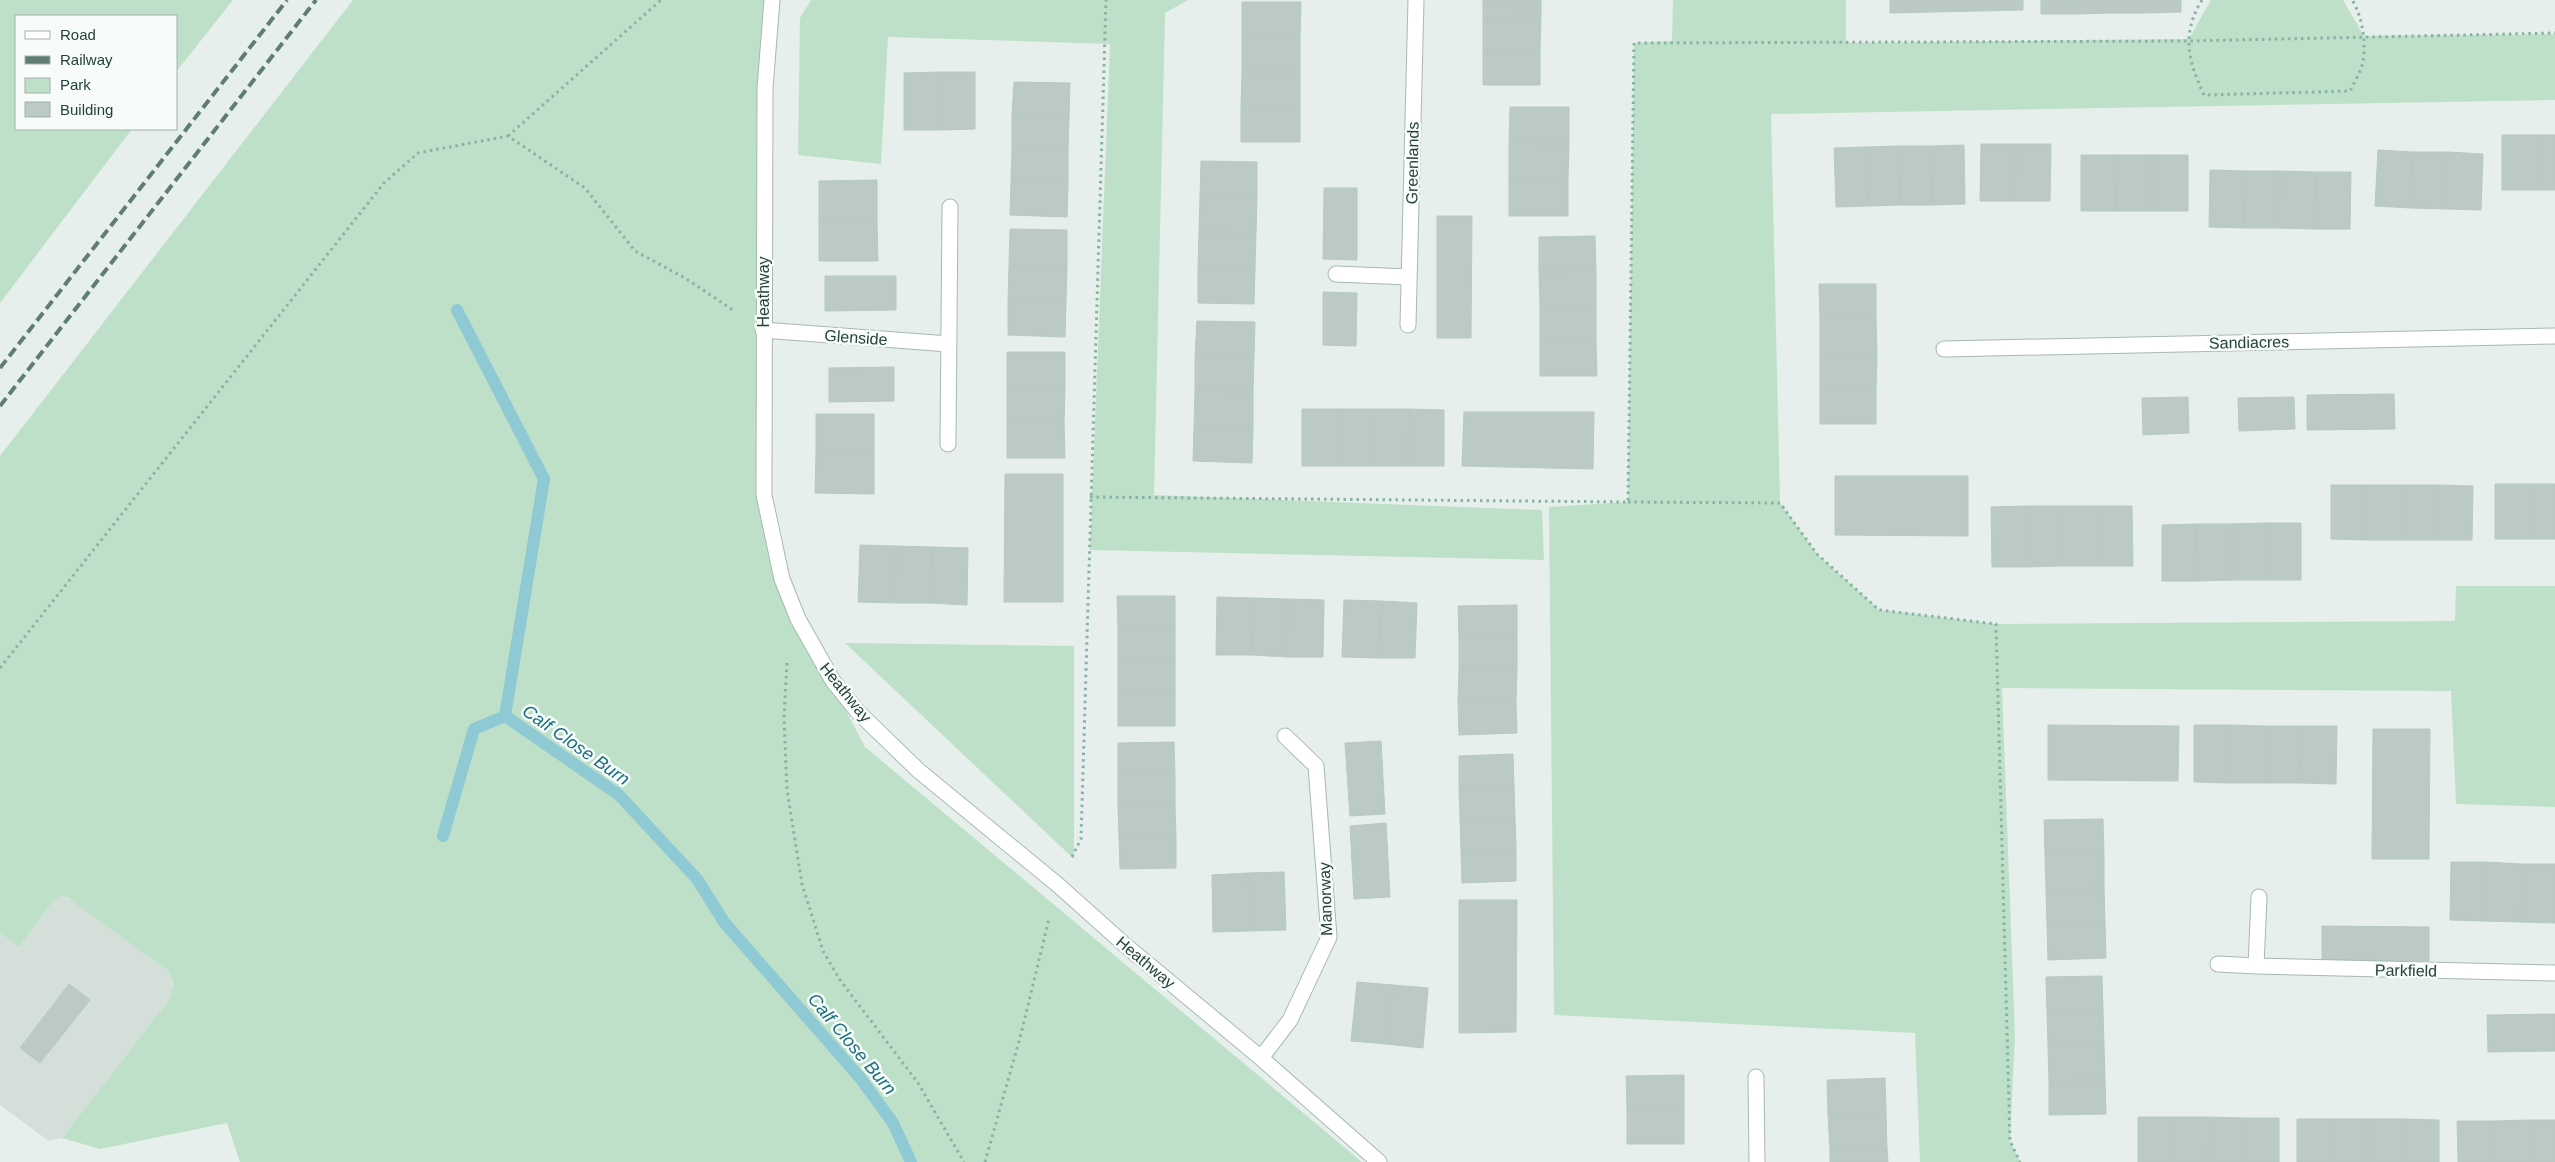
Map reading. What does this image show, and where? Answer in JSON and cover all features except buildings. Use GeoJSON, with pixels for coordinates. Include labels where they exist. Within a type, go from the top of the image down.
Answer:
{"type":"FeatureCollection","features":[{"type":"Feature","properties":{"kind":"street","name":"Heathway"},"geometry":{"type":"LineString","coordinates":[[772,0],[765,88],[764,495],[782,579],[798,619],[832,680],[858,712],[919,770],[1058,885],[1124,945],[1261,1058],[1379,1162]]}},
{"type":"Feature","properties":{"kind":"street","name":"Greenlands"},"geometry":{"type":"LineString","coordinates":[[1408,326],[1416,0]]}},
{"type":"Feature","properties":{"kind":"street"},"geometry":{"type":"LineString","coordinates":[[948,444],[950,207]]}},
{"type":"Feature","properties":{"kind":"street"},"geometry":{"type":"LineString","coordinates":[[1336,274],[1409,276]]}},
{"type":"Feature","properties":{"kind":"street","name":"Glenside"},"geometry":{"type":"LineString","coordinates":[[763,330],[949,344]]}},
{"type":"Feature","properties":{"kind":"street","name":"Sandiacres"},"geometry":{"type":"LineString","coordinates":[[1944,349],[2555,336]]}},
{"type":"Feature","properties":{"kind":"street","name":"Manorway"},"geometry":{"type":"LineString","coordinates":[[1261,1058],[1290,1020],[1330,937],[1316,766],[1284,736]]}},
{"type":"Feature","properties":{"kind":"street"},"geometry":{"type":"LineString","coordinates":[[2256,966],[2260,897]]}},
{"type":"Feature","properties":{"kind":"street","name":"Parkfield"},"geometry":{"type":"LineString","coordinates":[[2218,964],[2555,973]]}},
{"type":"Feature","properties":{"kind":"street"},"geometry":{"type":"LineString","coordinates":[[1756,1077],[1758,1162]]}},
{"type":"Feature","properties":{"kind":"path"},"geometry":{"type":"LineString","coordinates":[[0,668],[384,183],[418,153],[508,136],[662,0]]}},
{"type":"Feature","properties":{"kind":"path"},"geometry":{"type":"LineString","coordinates":[[985,1162],[1021,1034],[1058,885],[1081,839],[1106,0]]}},
{"type":"Feature","properties":{"kind":"path"},"geometry":{"type":"LineString","coordinates":[[2202,0],[2194,12],[2188,41],[2192,69],[2204,95],[2350,91],[2362,65],[2364,36],[2356,7],[2352,0]]}},
{"type":"Feature","properties":{"kind":"path"},"geometry":{"type":"LineString","coordinates":[[1628,502],[1634,43],[2188,41],[2555,33]]}},
{"type":"Feature","properties":{"kind":"path"},"geometry":{"type":"LineString","coordinates":[[508,136],[585,188],[635,251],[685,278],[763,330]]}},
{"type":"Feature","properties":{"kind":"path"},"geometry":{"type":"LineString","coordinates":[[1090,497],[1780,502],[1817,554],[1879,610],[1996,624],[2010,1141],[2020,1162]]}},
{"type":"Feature","properties":{"kind":"path"},"geometry":{"type":"LineString","coordinates":[[798,619],[787,655],[784,718],[787,790],[802,884],[822,952],[840,980],[918,1083],[964,1162]]}},
{"type":"Feature","properties":{"kind":"shaded area"},"geometry":{"type":"Polygon","coordinates":[[[61,896],[76,902],[167,970],[171,976],[173,991],[169,1000],[62,1138],[49,1141],[0,1105],[0,933],[19,947],[54,900],[61,896]]]}},
{"type":"Feature","properties":{"kind":"green space"},"geometry":{"type":"Polygon","coordinates":[[[0,0],[233,0],[178,69],[178,15],[15,15],[15,130],[131,130],[0,303],[0,0]]]}},
{"type":"Feature","properties":{"kind":"green space"},"geometry":{"type":"Polygon","coordinates":[[[353,0],[772,0],[764,495],[798,619],[865,747],[1362,1162],[240,1162],[227,1123],[100,1149],[62,1138],[169,1000],[173,985],[167,970],[68,898],[61,896],[54,900],[19,947],[0,933],[0,456],[353,0]]]}},
{"type":"Feature","properties":{"kind":"green space"},"geometry":{"type":"Polygon","coordinates":[[[811,0],[1188,0],[1165,13],[1154,495],[1542,510],[1544,560],[1090,550],[1110,44],[888,37],[881,164],[798,155],[800,18],[811,0]]]}},
{"type":"Feature","properties":{"kind":"green space"},"geometry":{"type":"Polygon","coordinates":[[[1673,0],[1846,0],[1846,43],[2189,39],[2211,0],[2343,0],[2364,36],[2555,34],[2555,100],[1771,114],[1780,503],[1817,554],[1879,610],[1996,624],[2455,621],[2456,586],[2555,586],[2555,807],[2456,804],[2451,691],[2002,688],[2015,1035],[2010,1141],[2020,1162],[1920,1162],[1915,1033],[1554,1015],[1549,507],[1628,502],[1634,43],[1672,41],[1673,0]]]}},
{"type":"Feature","properties":{"kind":"green space"},"geometry":{"type":"Polygon","coordinates":[[[845,643],[1074,646],[1074,859],[845,643]]]}},
{"type":"Feature","properties":{"kind":"waterway","name":"Calf Close Burn"},"geometry":{"type":"LineString","coordinates":[[457,310],[544,479],[505,716],[619,795],[697,879],[724,922],[861,1079],[893,1123],[911,1162]]}},
{"type":"Feature","properties":{"kind":"waterway"},"geometry":{"type":"LineString","coordinates":[[443,836],[474,729],[505,716]]}},
{"type":"Feature","properties":{"kind":"railway"},"geometry":{"type":"LineString","coordinates":[[0,368],[287,0]]}},
{"type":"Feature","properties":{"kind":"railway"},"geometry":{"type":"LineString","coordinates":[[0,406],[316,0]]}}]}
